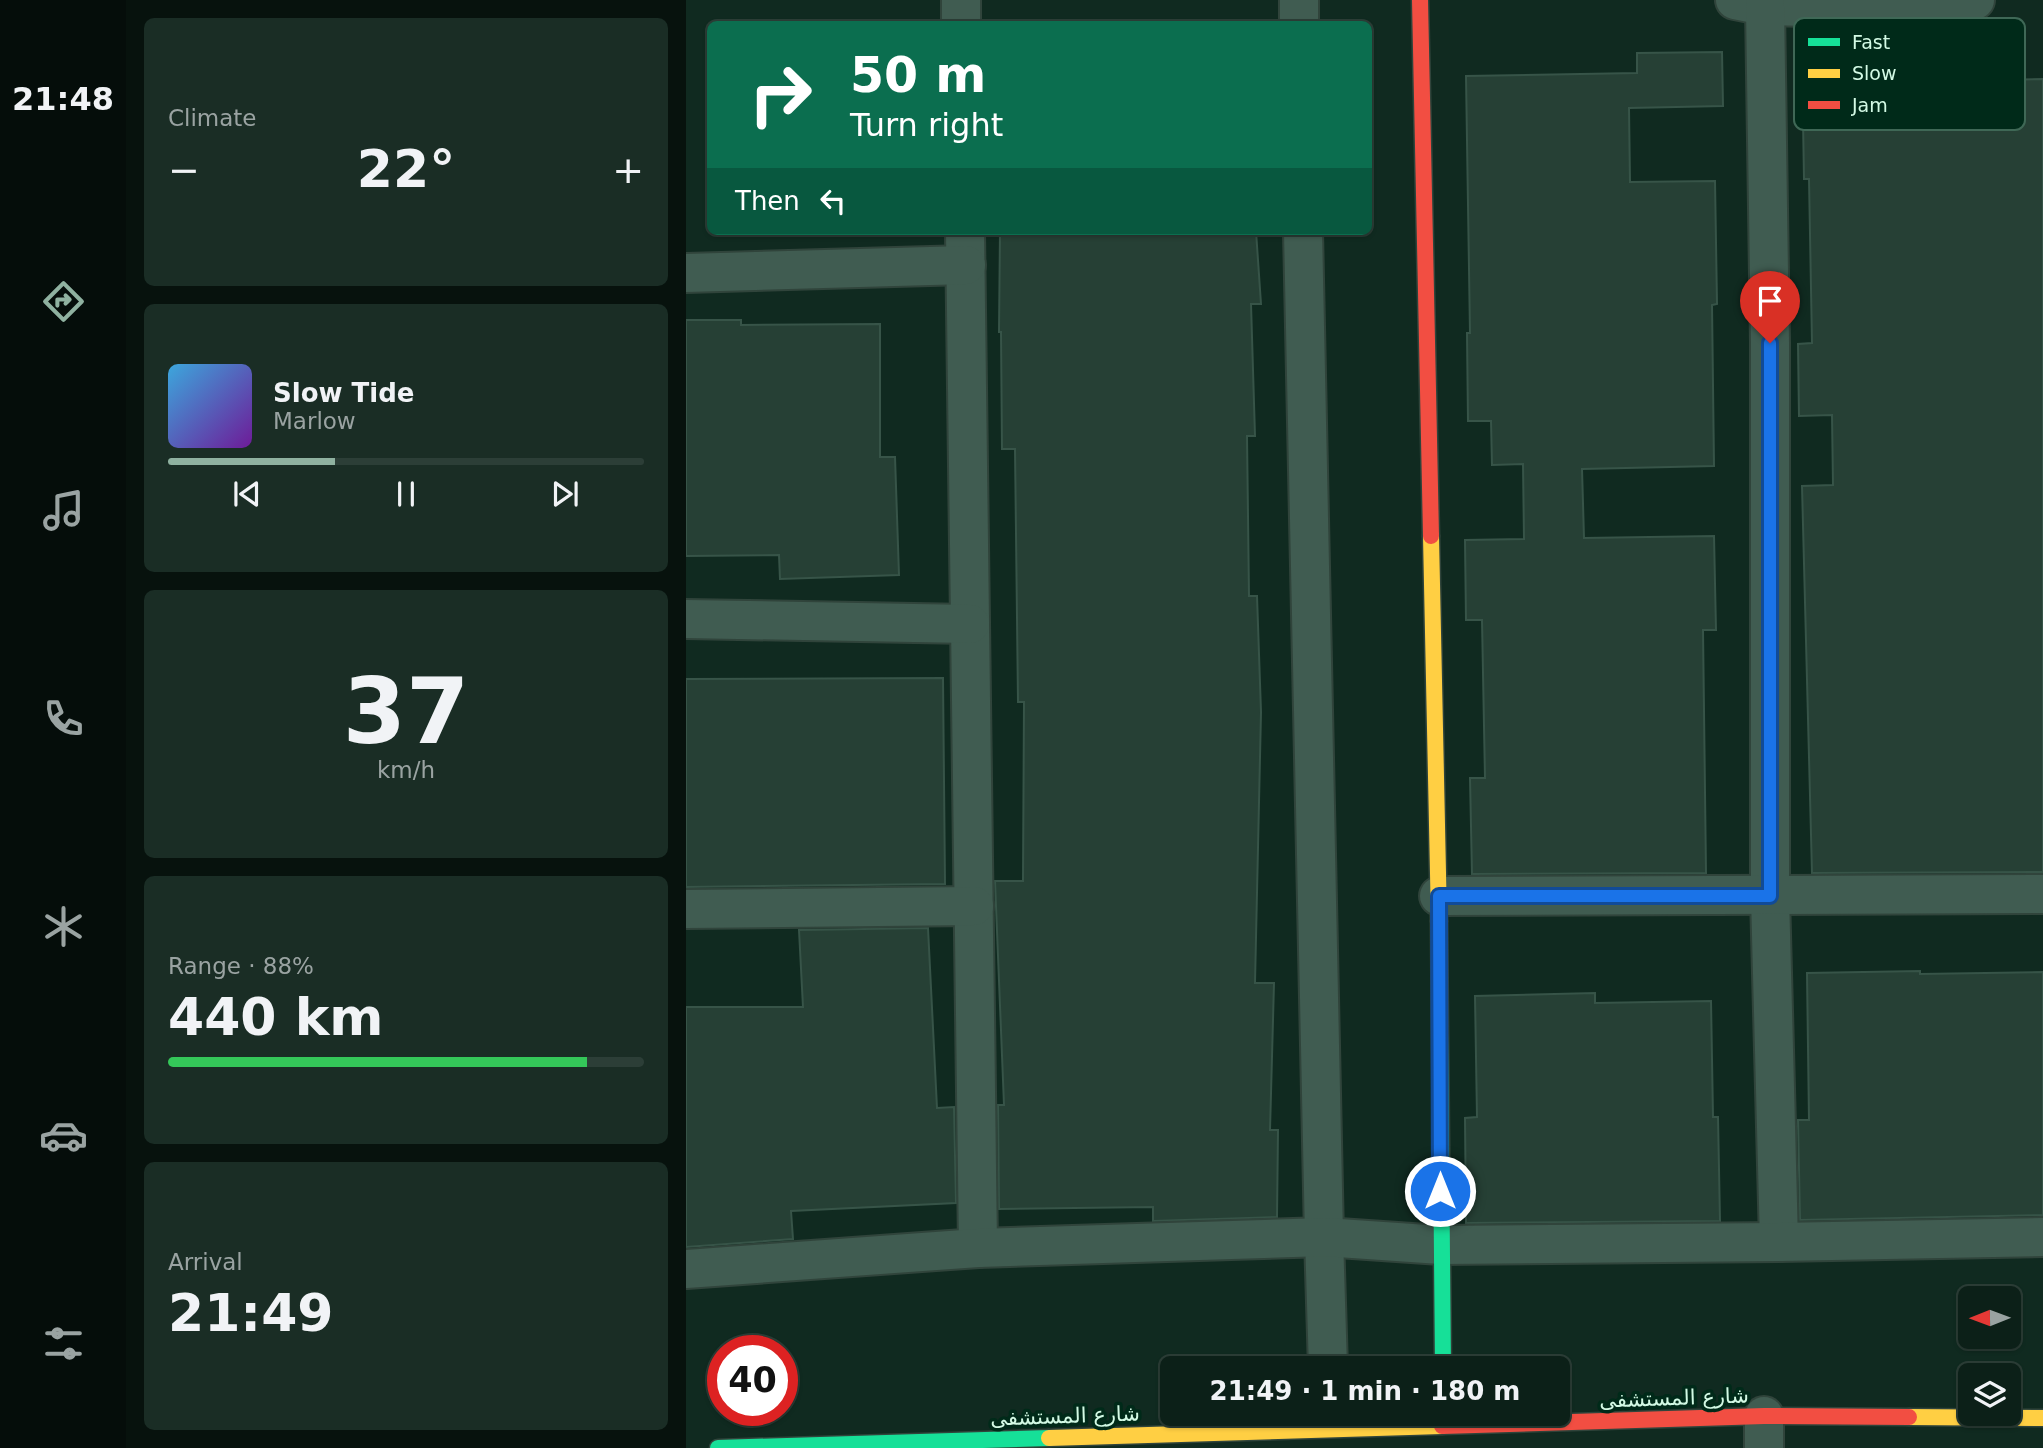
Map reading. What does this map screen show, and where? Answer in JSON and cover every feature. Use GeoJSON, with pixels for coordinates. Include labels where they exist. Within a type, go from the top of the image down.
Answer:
{"type":"FeatureCollection","features":[{"type":"Feature","properties":{"kind":"main road"},"geometry":{"type":"LineString","coordinates":[[1420,0],[1439,896],[1443,1356]]}},
{"type":"Feature","properties":{"kind":"main road","name":"شارع المستشفى"},"geometry":{"type":"LineString","coordinates":[[1570,1425],[1764,1432],[2043,1418]]}},
{"type":"Feature","properties":{"kind":"main road","name":"شارع المستشفى"},"geometry":{"type":"LineString","coordinates":[[718,1448],[1197,1440],[1300,1426]]}},
{"type":"Feature","properties":{"kind":"street"},"geometry":{"type":"LineString","coordinates":[[961,0],[961,21]]}},
{"type":"Feature","properties":{"kind":"street"},"geometry":{"type":"LineString","coordinates":[[1298,0],[1299,21]]}},
{"type":"Feature","properties":{"kind":"street"},"geometry":{"type":"LineString","coordinates":[[1779,1242],[1770,896],[1770,343],[1750,3],[1922,10],[1975,0]]}},
{"type":"Feature","properties":{"kind":"street"},"geometry":{"type":"LineString","coordinates":[[1303,235],[1328,1356]]}},
{"type":"Feature","properties":{"kind":"street"},"geometry":{"type":"LineString","coordinates":[[686,273],[966,248],[978,1248]]}},
{"type":"Feature","properties":{"kind":"street"},"geometry":{"type":"LineString","coordinates":[[686,619],[970,624]]}},
{"type":"Feature","properties":{"kind":"street"},"geometry":{"type":"LineString","coordinates":[[1439,896],[2043,894]]}},
{"type":"Feature","properties":{"kind":"street"},"geometry":{"type":"LineString","coordinates":[[686,909],[974,906]]}},
{"type":"Feature","properties":{"kind":"street"},"geometry":{"type":"LineString","coordinates":[[686,1269],[978,1248],[1324,1237],[1441,1245],[2043,1237]]}},
{"type":"Feature","properties":{"kind":"building"},"geometry":{"type":"Polygon","coordinates":[[[1722,52],[1723,106],[1629,108],[1630,182],[1715,181],[1717,304],[1712,305],[1714,466],[1582,469],[1584,538],[1714,536],[1716,630],[1703,630],[1706,873],[1472,874],[1470,778],[1485,778],[1482,620],[1466,620],[1465,540],[1524,539],[1523,464],[1492,465],[1491,421],[1468,421],[1467,333],[1470,333],[1466,76],[1637,73],[1637,53],[1722,52]]]}},
{"type":"Feature","properties":{"kind":"building"},"geometry":{"type":"Polygon","coordinates":[[[2025,79],[2043,79],[2043,872],[1812,873],[1802,486],[1833,485],[1832,415],[1799,416],[1798,344],[1812,343],[1809,179],[1804,179],[1803,130],[2025,130],[2025,79]]]}},
{"type":"Feature","properties":{"kind":"building"},"geometry":{"type":"Polygon","coordinates":[[[1000,235],[1256,235],[1261,304],[1251,304],[1255,436],[1247,436],[1249,596],[1257,596],[1261,712],[1255,983],[1274,983],[1270,1130],[1278,1130],[1277,1217],[1153,1221],[1153,1207],[999,1209],[998,1105],[1004,1105],[995,881],[1023,881],[1024,702],[1018,702],[1015,449],[1002,449],[1000,235]]]}},
{"type":"Feature","properties":{"kind":"building"},"geometry":{"type":"Polygon","coordinates":[[[686,320],[741,320],[741,325],[880,324],[880,457],[895,457],[899,575],[780,579],[779,555],[686,556],[686,320]]]}},
{"type":"Feature","properties":{"kind":"building"},"geometry":{"type":"Polygon","coordinates":[[[943,678],[945,884],[686,887],[686,679],[943,678]]]}},
{"type":"Feature","properties":{"kind":"building"},"geometry":{"type":"Polygon","coordinates":[[[928,928],[937,1108],[954,1107],[956,1203],[791,1211],[793,1239],[686,1247],[686,1007],[803,1007],[799,930],[928,928]]]}},
{"type":"Feature","properties":{"kind":"building"},"geometry":{"type":"Polygon","coordinates":[[[1920,971],[1920,974],[2043,972],[2043,1215],[1800,1220],[1798,1120],[1809,1120],[1807,973],[1920,971]]]}},
{"type":"Feature","properties":{"kind":"building"},"geometry":{"type":"Polygon","coordinates":[[[1595,993],[1595,1003],[1711,1001],[1713,1117],[1718,1117],[1720,1221],[1466,1223],[1465,1118],[1477,1117],[1475,996],[1595,993]]]}},
{"type":"Feature","properties":{"kind":"traffic: fast"},"geometry":{"type":"LineString","coordinates":[[1439,921],[1443,1356]]}},
{"type":"Feature","properties":{"kind":"traffic: fast"},"geometry":{"type":"LineString","coordinates":[[718,1448],[1049,1438]]}},
{"type":"Feature","properties":{"kind":"traffic: slow"},"geometry":{"type":"LineString","coordinates":[[1431,536],[1439,921]]}},
{"type":"Feature","properties":{"kind":"traffic: slow"},"geometry":{"type":"LineString","coordinates":[[1909,1417],[2043,1418]]}},
{"type":"Feature","properties":{"kind":"traffic: slow"},"geometry":{"type":"LineString","coordinates":[[1049,1438],[1442,1426]]}},
{"type":"Feature","properties":{"kind":"traffic: jam"},"geometry":{"type":"LineString","coordinates":[[1420,0],[1431,536]]}},
{"type":"Feature","properties":{"kind":"traffic: jam"},"geometry":{"type":"LineString","coordinates":[[1570,1422],[1764,1416],[1909,1417]]}},
{"type":"Feature","properties":{"kind":"route"},"geometry":{"type":"LineString","coordinates":[[1440,1191],[1439,896],[1770,896],[1770,343]]}}]}
